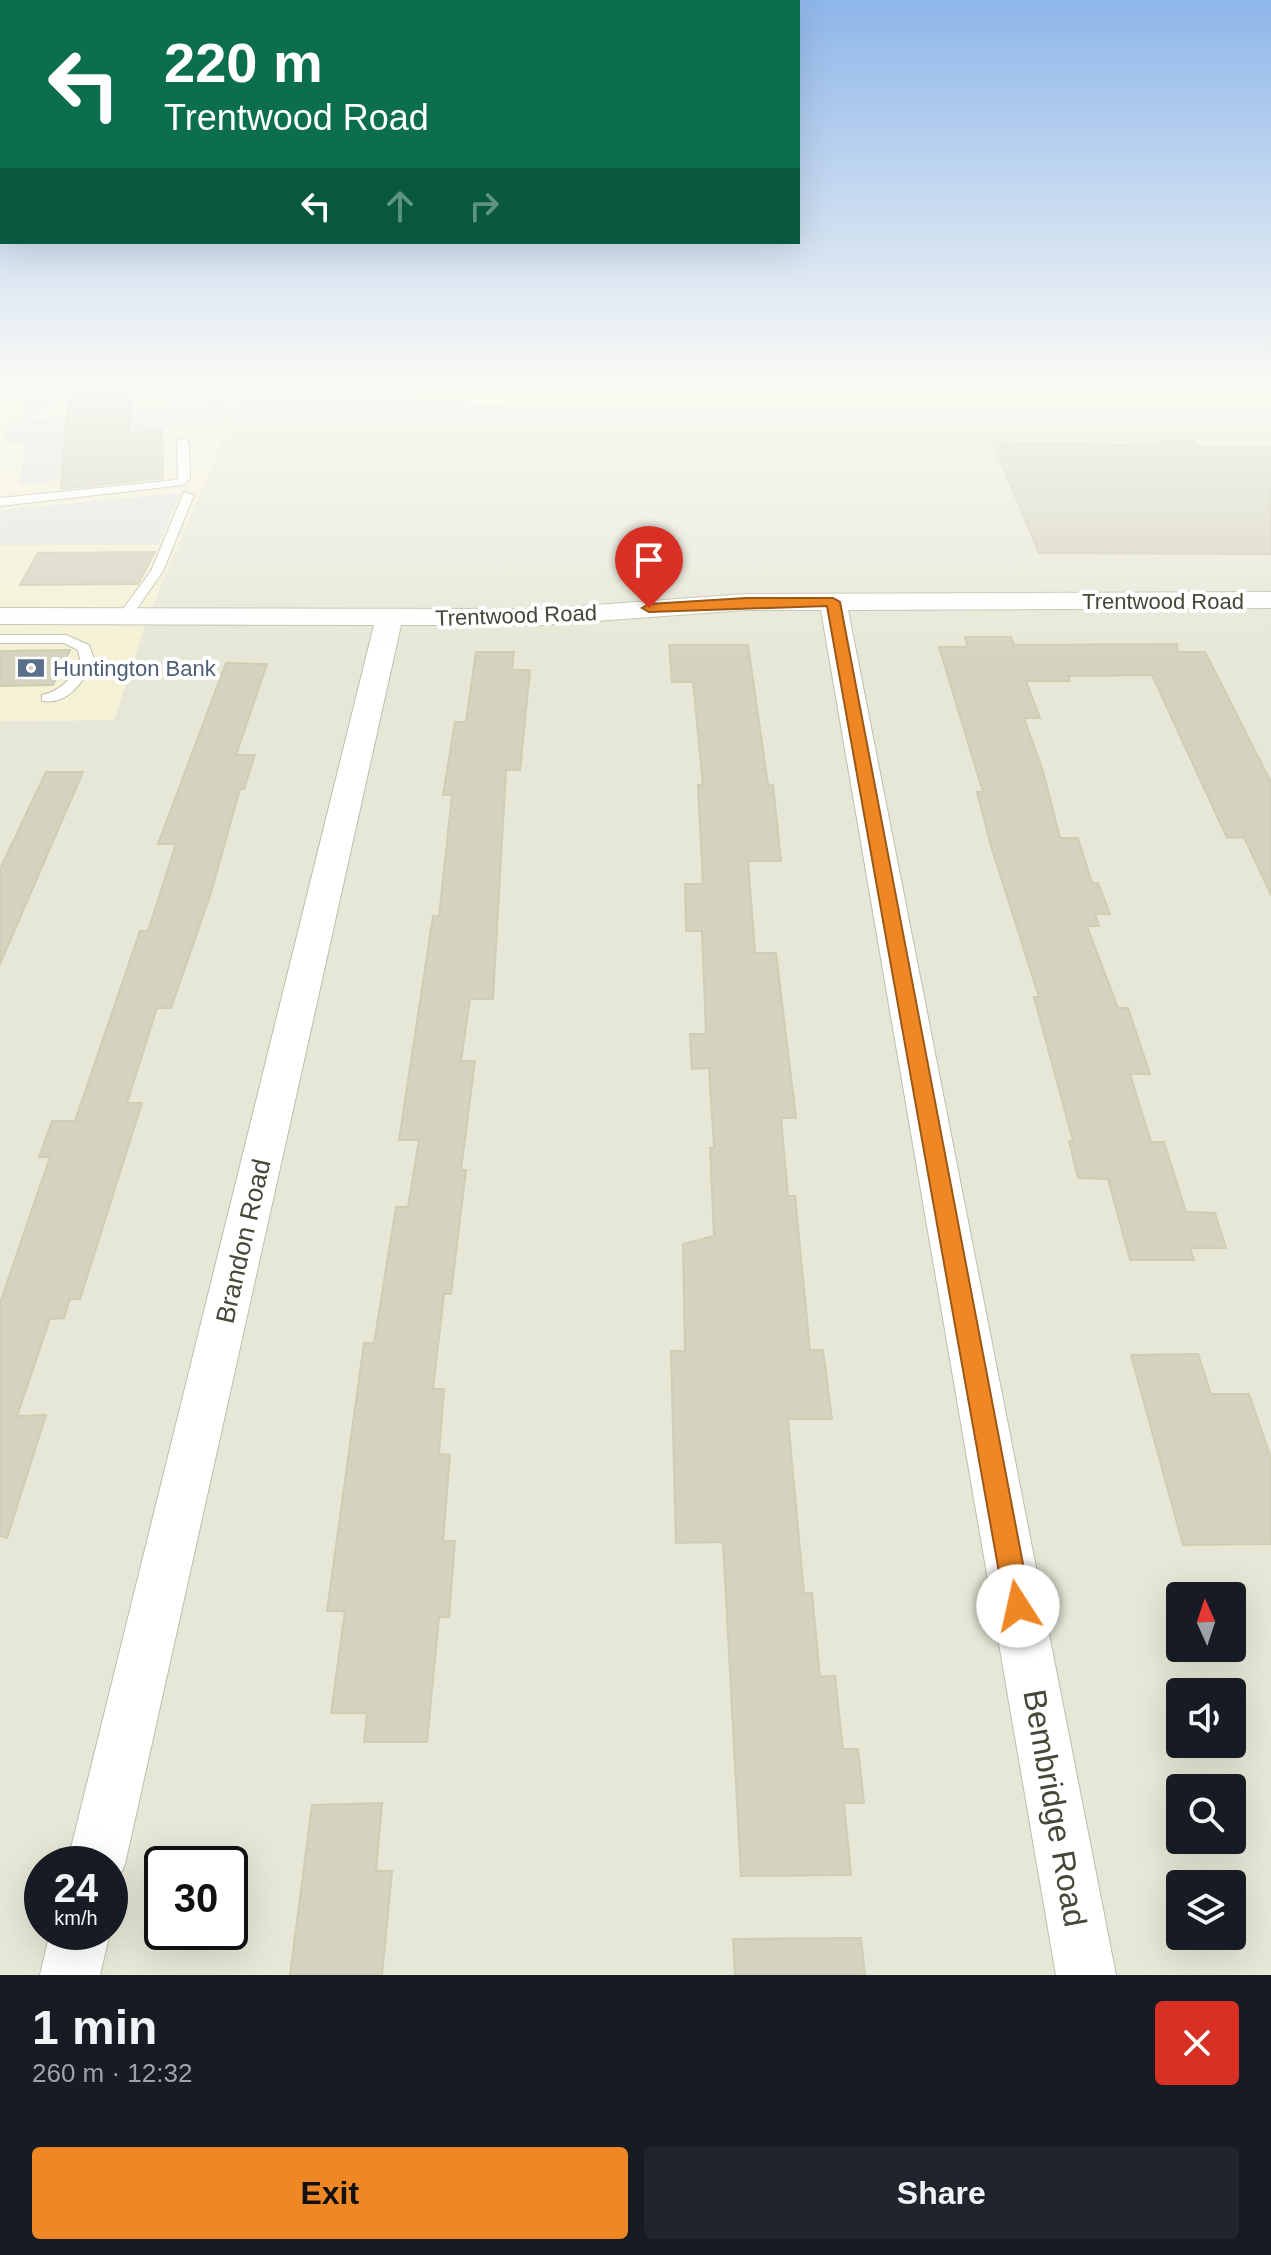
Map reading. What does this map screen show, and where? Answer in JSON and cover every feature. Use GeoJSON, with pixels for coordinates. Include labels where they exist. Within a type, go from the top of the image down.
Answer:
{"type":"FeatureCollection","features":[{"type":"Feature","properties":{"kind":"street","name":"Trentwood Road"},"geometry":{"type":"LineString","coordinates":[[0,616],[541,617],[746,602],[1271,600]]}},
{"type":"Feature","properties":{"kind":"street","name":"Bembridge Road"},"geometry":{"type":"LineString","coordinates":[[833,602],[1086,1975]]}},
{"type":"Feature","properties":{"kind":"street","name":"Brandon Road"},"geometry":{"type":"LineString","coordinates":[[100,1846],[389,617]]}},
{"type":"Feature","properties":{"kind":"street"},"geometry":{"type":"LineString","coordinates":[[70,1975],[76,1950]]}},
{"type":"Feature","properties":{"kind":"lane"},"geometry":{"type":"LineString","coordinates":[[0,502],[179,483],[184,479],[184,473]]}},
{"type":"Feature","properties":{"kind":"lane"},"geometry":{"type":"LineString","coordinates":[[124,617],[157,571],[188,495]]}},
{"type":"Feature","properties":{"kind":"lane"},"geometry":{"type":"LineString","coordinates":[[0,639],[66,639],[84,648],[87,659],[74,684],[64,693],[47,698]]}},
{"type":"Feature","properties":{"kind":"shaded area"},"geometry":{"type":"Polygon","coordinates":[[[0,473],[208,473],[148,617],[114,720],[0,721],[0,473]]]}},
{"type":"Feature","properties":{"kind":"shaded area"},"geometry":{"type":"Polygon","coordinates":[[[21,473],[74,473],[62,480],[19,485],[21,473]]]}},
{"type":"Feature","properties":{"kind":"shaded area"},"geometry":{"type":"Polygon","coordinates":[[[208,473],[1271,473],[1271,1975],[0,1975],[0,721],[114,720],[148,617],[208,473]]]}},
{"type":"Feature","properties":{"kind":"shaded area"},"geometry":{"type":"Polygon","coordinates":[[[181,493],[158,545],[0,545],[1,510],[181,493]]]}},
{"type":"Feature","properties":{"kind":"building"},"geometry":{"type":"Polygon","coordinates":[[[62,473],[163,473],[163,478],[61,489],[62,473]]]}},
{"type":"Feature","properties":{"kind":"building"},"geometry":{"type":"Polygon","coordinates":[[[1006,473],[1271,473],[1271,554],[1039,553],[1006,473]]]}},
{"type":"Feature","properties":{"kind":"building"},"geometry":{"type":"Polygon","coordinates":[[[155,552],[138,584],[20,585],[38,553],[155,552]]]}},
{"type":"Feature","properties":{"kind":"building"},"geometry":{"type":"Polygon","coordinates":[[[965,637],[1011,637],[1014,645],[1177,644],[1177,652],[1205,652],[1271,782],[1271,895],[1244,837],[1227,838],[1152,675],[1068,676],[1070,681],[1026,681],[1040,718],[1024,718],[1043,771],[1060,838],[1078,838],[1092,883],[1098,883],[1110,914],[1095,914],[1099,926],[1087,926],[1118,1008],[1128,1008],[1150,1074],[1130,1074],[1151,1142],[1164,1142],[1186,1212],[1215,1213],[1226,1248],[1190,1248],[1194,1260],[1130,1260],[1108,1179],[1078,1178],[1069,1141],[1073,1141],[1034,997],[1039,997],[991,846],[977,792],[983,792],[939,647],[968,647],[965,637]]]}},
{"type":"Feature","properties":{"kind":"building"},"geometry":{"type":"Polygon","coordinates":[[[669,645],[748,645],[768,785],[773,785],[781,861],[748,861],[755,953],[776,953],[796,1118],[781,1118],[788,1196],[795,1196],[810,1350],[823,1350],[832,1419],[788,1419],[804,1593],[812,1593],[820,1677],[835,1676],[843,1749],[858,1749],[864,1803],[844,1803],[851,1875],[741,1876],[723,1542],[676,1543],[671,1351],[685,1351],[683,1244],[714,1236],[710,1148],[714,1148],[709,1068],[692,1069],[690,1034],[706,1034],[702,931],[686,931],[685,884],[703,884],[698,785],[703,785],[693,682],[672,682],[669,645]]]}},
{"type":"Feature","properties":{"kind":"building","name":"Huntington Bank"},"geometry":{"type":"Polygon","coordinates":[[[70,650],[53,685],[0,686],[0,651],[70,650]]]}},
{"type":"Feature","properties":{"kind":"building"},"geometry":{"type":"Polygon","coordinates":[[[476,652],[514,652],[512,670],[530,670],[520,770],[506,770],[493,999],[470,999],[461,1061],[475,1061],[461,1170],[466,1170],[451,1294],[444,1294],[433,1389],[444,1389],[439,1454],[450,1455],[443,1541],[455,1541],[449,1617],[439,1617],[427,1742],[364,1742],[367,1713],[331,1713],[345,1611],[327,1611],[364,1343],[374,1343],[396,1207],[408,1207],[419,1140],[399,1140],[433,916],[439,916],[452,795],[443,795],[455,722],[466,722],[476,652]]]}},
{"type":"Feature","properties":{"kind":"building"},"geometry":{"type":"Polygon","coordinates":[[[226,663],[267,664],[236,755],[255,755],[244,789],[240,789],[211,893],[171,1008],[157,1008],[127,1103],[142,1103],[80,1299],[70,1299],[64,1318],[50,1319],[17,1416],[46,1415],[7,1538],[0,1536],[0,1303],[50,1157],[39,1157],[52,1121],[75,1121],[140,931],[148,931],[176,844],[158,844],[226,663]]]}},
{"type":"Feature","properties":{"kind":"building"},"geometry":{"type":"Polygon","coordinates":[[[46,772],[83,772],[0,964],[0,869],[46,772]]]}},
{"type":"Feature","properties":{"kind":"building"},"geometry":{"type":"Polygon","coordinates":[[[1198,1354],[1211,1394],[1249,1394],[1271,1458],[1271,1544],[1183,1545],[1131,1355],[1198,1354]]]}},
{"type":"Feature","properties":{"kind":"building"},"geometry":{"type":"Polygon","coordinates":[[[382,1803],[376,1871],[392,1871],[382,1975],[290,1975],[312,1805],[382,1803]]]}},
{"type":"Feature","properties":{"kind":"building"},"geometry":{"type":"Polygon","coordinates":[[[861,1938],[865,1975],[735,1975],[733,1939],[861,1938]]]}},
{"type":"Feature","properties":{"kind":"place","name":"Huntington Bank"},"geometry":{"type":"Point","coordinates":[31,668]}},
{"type":"Feature","properties":{"kind":"route"},"geometry":{"type":"LineString","coordinates":[[649,608],[746,602],[833,602],[1018,1606]]}}]}
